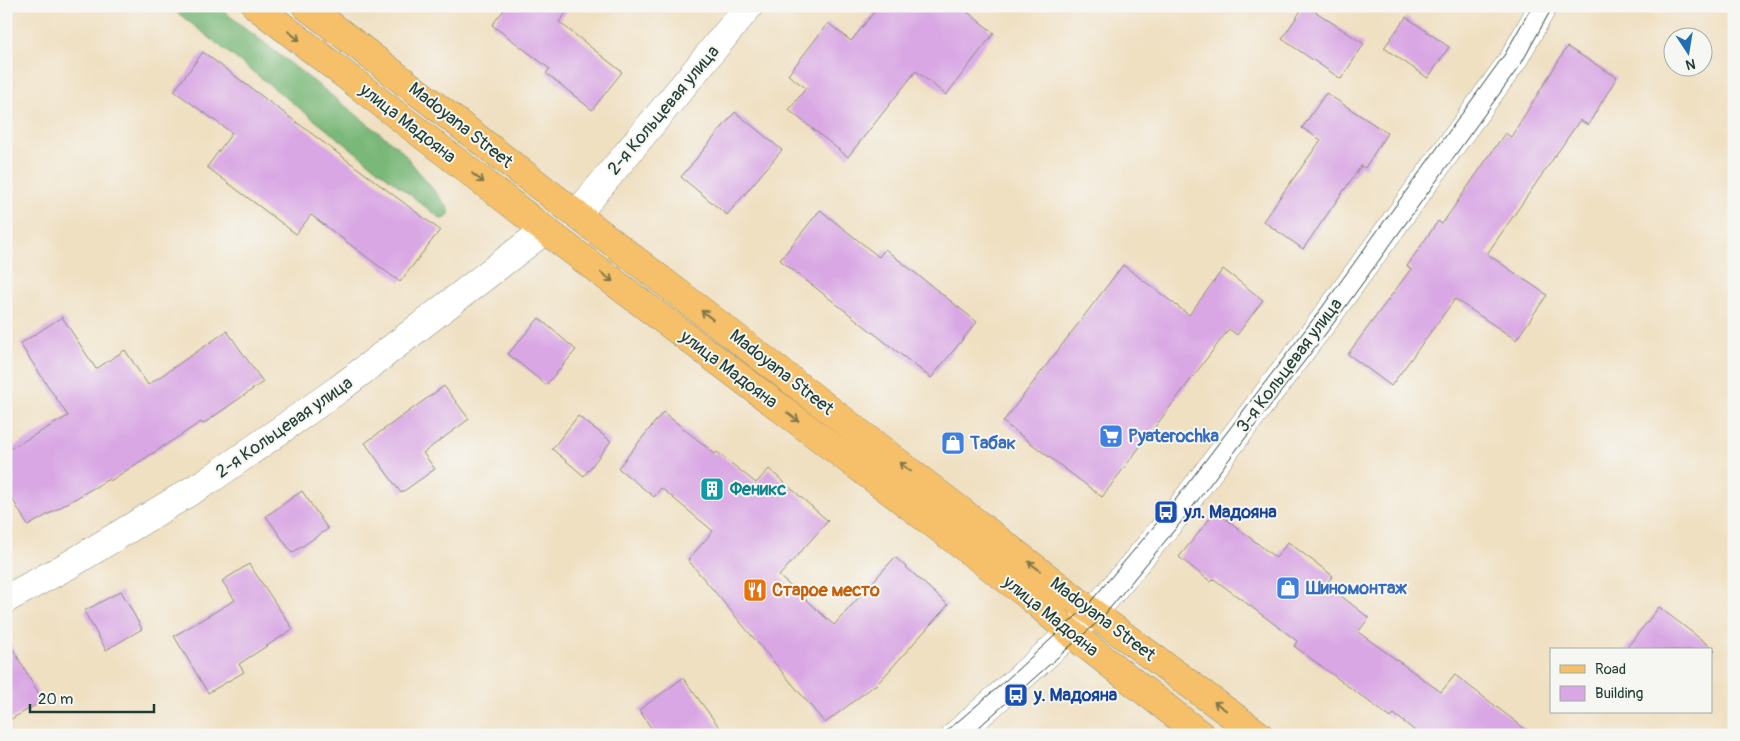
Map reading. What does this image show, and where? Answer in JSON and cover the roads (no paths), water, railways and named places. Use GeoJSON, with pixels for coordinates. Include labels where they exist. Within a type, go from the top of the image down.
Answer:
{"type":"FeatureCollection","features":[{"type":"Feature","properties":{"kind":"main road","name":"улица Мадояна"},"geometry":{"type":"LineString","coordinates":[[256,6],[545,230],[1030,597],[1201,735]]}},
{"type":"Feature","properties":{"kind":"main road","name":"Madoyana Street"},"geometry":{"type":"LineString","coordinates":[[306,6],[1094,612],[1259,735]]}},
{"type":"Feature","properties":{"kind":"street","name":"2-я Кольцевая улица"},"geometry":{"type":"LineString","coordinates":[[577,214],[748,6]]}},
{"type":"Feature","properties":{"kind":"street","name":"3-я Кольцевая улица"},"geometry":{"type":"LineString","coordinates":[[956,735],[1094,612],[1174,517],[1325,319],[1513,60],[1543,6]]}},
{"type":"Feature","properties":{"kind":"street","name":"2-я Кольцевая улица"},"geometry":{"type":"LineString","coordinates":[[6,599],[68,566],[211,479],[339,389],[545,230]]}},
{"type":"Feature","properties":{"kind":"tram line"},"geometry":{"type":"LineString","coordinates":[[942,735],[1004,682],[1086,607],[1166,512],[1318,313],[1505,54],[1532,6]]}},
{"type":"Feature","properties":{"kind":"tram line"},"geometry":{"type":"LineString","coordinates":[[970,735],[1101,619],[1181,522],[1333,324],[1521,64],[1553,6]]}},
{"type":"Feature","properties":{"kind":"place","name":"Pyaterochka"},"geometry":{"type":"Point","coordinates":[1111,436]}},
{"type":"Feature","properties":{"kind":"place","name":"Табак"},"geometry":{"type":"Point","coordinates":[953,443]}},
{"type":"Feature","properties":{"kind":"place","name":"Феникс"},"geometry":{"type":"Point","coordinates":[712,489]}},
{"type":"Feature","properties":{"kind":"place","name":"ул. Мадояна"},"geometry":{"type":"Point","coordinates":[1166,512]}},
{"type":"Feature","properties":{"kind":"place","name":"Шиномонтаж"},"geometry":{"type":"Point","coordinates":[1288,588]}},
{"type":"Feature","properties":{"kind":"place","name":"Старое место"},"geometry":{"type":"Point","coordinates":[755,590]}},
{"type":"Feature","properties":{"kind":"place","name":"у. Мадояна"},"geometry":{"type":"Point","coordinates":[1016,695]}}]}
